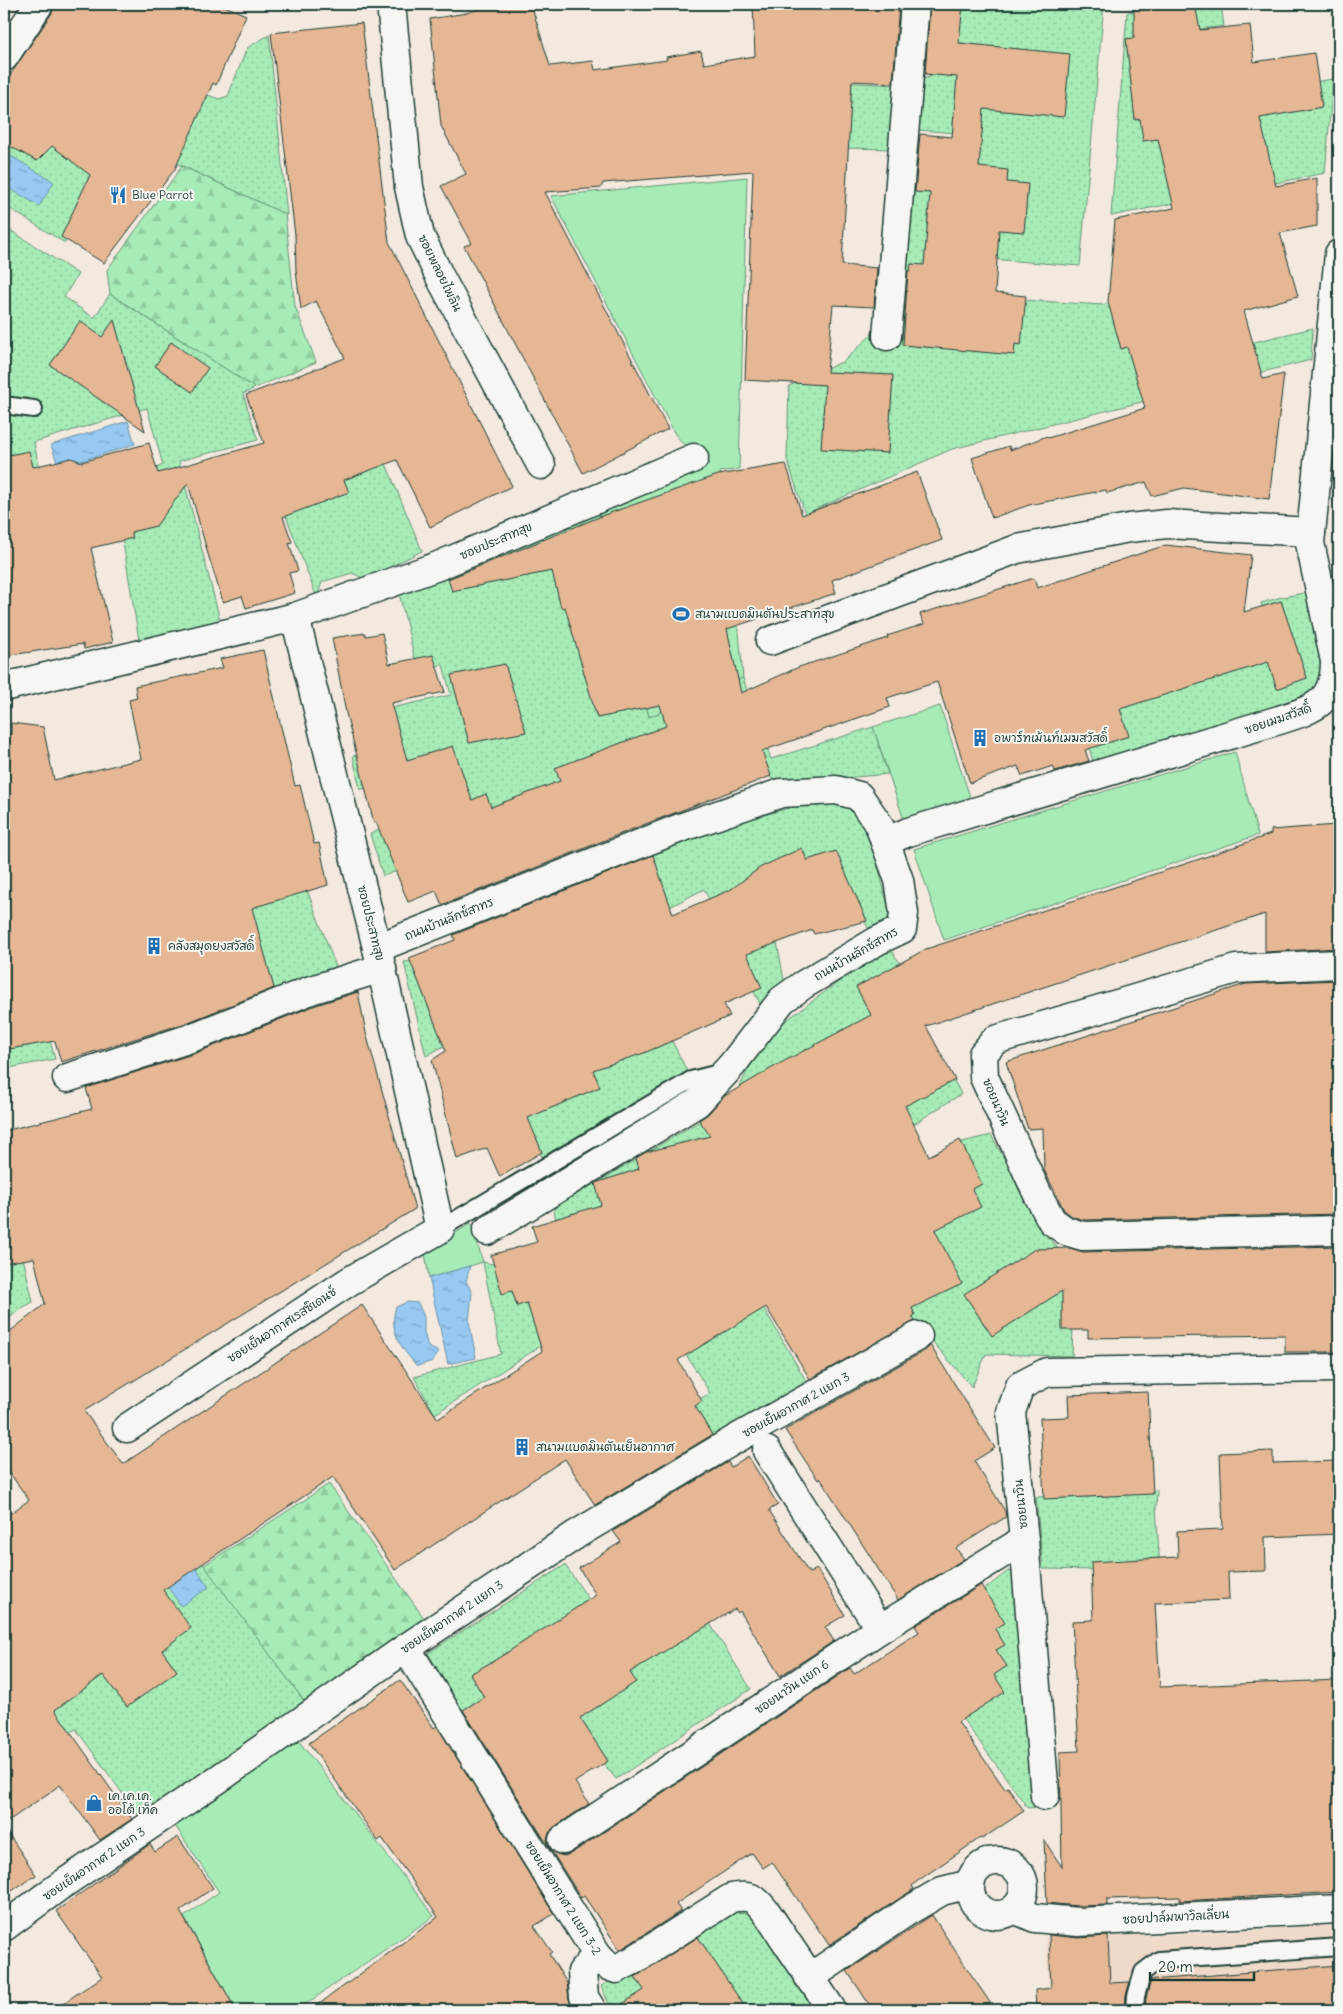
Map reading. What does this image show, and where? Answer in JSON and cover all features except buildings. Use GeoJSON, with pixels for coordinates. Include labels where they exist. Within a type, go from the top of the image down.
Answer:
{"type":"FeatureCollection","features":[{"type":"Feature","properties":{"kind":"street"},"geometry":{"type":"LineString","coordinates":[[4,57],[39,4]]}},
{"type":"Feature","properties":{"kind":"street","name":"ซอยพลอยไพลิน"},"geometry":{"type":"LineString","coordinates":[[391,4],[409,186],[420,236],[441,279],[542,464]]}},
{"type":"Feature","properties":{"kind":"street"},"geometry":{"type":"LineString","coordinates":[[887,336],[915,4]]}},
{"type":"Feature","properties":{"kind":"street","name":"ซอยเมฆสวัสดิ์"},"geometry":{"type":"LineString","coordinates":[[885,842],[908,832],[1311,710],[1322,701],[1330,690],[1335,675],[1335,661],[1310,543],[1339,254]]}},
{"type":"Feature","properties":{"kind":"street","name":"ซอยประสาทสุข"},"geometry":{"type":"LineString","coordinates":[[4,687],[296,617],[438,566],[694,458]]}},
{"type":"Feature","properties":{"kind":"street"},"geometry":{"type":"LineString","coordinates":[[770,640],[1017,549],[1129,528],[1167,524],[1311,532]]}},
{"type":"Feature","properties":{"kind":"street","name":"ซอยประสาทสุข"},"geometry":{"type":"LineString","coordinates":[[296,617],[379,958],[440,1229]]}},
{"type":"Feature","properties":{"kind":"street","name":"ถนนบ้านลักซ์สาทร"},"geometry":{"type":"LineString","coordinates":[[67,1078],[191,1038],[310,990],[379,958],[680,828],[781,793],[836,790],[859,796],[879,825],[899,880],[904,913],[902,929],[877,941],[807,982],[782,1000],[727,1071],[698,1103],[488,1231]]}},
{"type":"Feature","properties":{"kind":"street","name":"ซอยนาวิน"},"geometry":{"type":"LineString","coordinates":[[1339,964],[1236,969],[994,1040],[983,1054],[984,1077],[1038,1195],[1052,1221],[1066,1231],[1083,1236],[1339,1230]]}},
{"type":"Feature","properties":{"kind":"street","name":"ซอยเย็นอากาศเรสซิเดนซ์"},"geometry":{"type":"LineString","coordinates":[[127,1428],[348,1282],[440,1229]]}},
{"type":"Feature","properties":{"kind":"street","name":"ซอยเย็นอากาศ 2 แยก 3"},"geometry":{"type":"LineString","coordinates":[[4,1927],[57,1888],[217,1780],[406,1648],[577,1534],[734,1440],[918,1336]]}},
{"type":"Feature","properties":{"kind":"street","name":"ซอยนาวิน"},"geometry":{"type":"LineString","coordinates":[[1045,1796],[1024,1540],[1011,1412],[1020,1386],[1047,1372],[1339,1368]]}},
{"type":"Feature","properties":{"kind":"street"},"geometry":{"type":"LineString","coordinates":[[767,1451],[880,1629]]}},
{"type":"Feature","properties":{"kind":"street","name":"ซอยนาวิน แยก 6"},"geometry":{"type":"LineString","coordinates":[[563,1840],[880,1629],[1024,1540]]}},
{"type":"Feature","properties":{"kind":"street","name":"ซอยเย็นอากาศ 2 แยก 3-2"},"geometry":{"type":"LineString","coordinates":[[406,1648],[597,1954],[608,1966],[616,1969],[632,1961],[731,1898],[744,1896],[756,1899],[832,2010]]}},
{"type":"Feature","properties":{"kind":"street"},"geometry":{"type":"LineString","coordinates":[[994,1861],[1003,1862],[1018,1871],[1023,1880],[1024,1889],[1022,1898],[1014,1909],[1002,1915],[993,1915],[985,1912],[973,1900],[970,1884],[973,1875],[985,1864],[994,1861]]}},
{"type":"Feature","properties":{"kind":"street"},"geometry":{"type":"LineString","coordinates":[[809,1978],[942,1890],[970,1884]]}},
{"type":"Feature","properties":{"kind":"street","name":"ซอยปาล์มพาวิลเลี่ยน"},"geometry":{"type":"LineString","coordinates":[[1014,1909],[1035,1918],[1078,1922],[1339,1909]]}},
{"type":"Feature","properties":{"kind":"street"},"geometry":{"type":"LineString","coordinates":[[592,2010],[584,1997],[582,1972],[597,1954]]}},
{"type":"Feature","properties":{"kind":"lane"},"geometry":{"type":"LineString","coordinates":[[4,405],[34,409]]}},
{"type":"Feature","properties":{"kind":"lane"},"geometry":{"type":"LineString","coordinates":[[440,1229],[691,1080],[727,1071]]}},
{"type":"Feature","properties":{"kind":"lane"},"geometry":{"type":"LineString","coordinates":[[1135,2010],[1136,1996],[1143,1972],[1159,1960],[1339,1947]]}},
{"type":"Feature","properties":{"kind":"shaded area"},"geometry":{"type":"Polygon","coordinates":[[[1339,1925],[1339,2010],[1050,2010],[1046,1938],[1181,1934],[1339,1925]]]}},
{"type":"Feature","properties":{"kind":"green space"},"geometry":{"type":"Polygon","coordinates":[[[953,4],[1104,4],[1080,266],[965,257],[960,296],[1103,305],[1127,300],[1144,368],[1313,328],[1311,360],[952,449],[805,514],[787,459],[789,386],[844,361],[872,334],[899,337],[913,186],[957,190],[968,134],[918,130],[924,79],[949,69],[953,4]]]}},
{"type":"Feature","properties":{"kind":"green space"},"geometry":{"type":"Polygon","coordinates":[[[1150,4],[1221,4],[1224,26],[1134,37],[1165,149],[1219,97],[1333,79],[1325,173],[1111,216],[1127,13],[1150,4]]]}},
{"type":"Feature","properties":{"kind":"green space"},"geometry":{"type":"Polygon","coordinates":[[[269,35],[287,215],[159,155],[182,86],[219,99],[228,96],[247,48],[269,35]]]}},
{"type":"Feature","properties":{"kind":"green space"},"geometry":{"type":"Polygon","coordinates":[[[835,82],[897,85],[892,149],[841,148],[835,82]]]}},
{"type":"Feature","properties":{"kind":"green space"},"geometry":{"type":"Polygon","coordinates":[[[4,125],[70,138],[100,175],[65,243],[4,205],[4,125]]]}},
{"type":"Feature","properties":{"kind":"green space"},"geometry":{"type":"Polygon","coordinates":[[[182,166],[285,214],[295,306],[316,362],[255,388],[110,294],[107,270],[182,166]]]}},
{"type":"Feature","properties":{"kind":"green space"},"geometry":{"type":"Polygon","coordinates":[[[747,177],[739,469],[720,472],[732,551],[743,678],[649,717],[598,510],[694,458],[675,434],[551,196],[747,177]]]}},
{"type":"Feature","properties":{"kind":"green space"},"geometry":{"type":"Polygon","coordinates":[[[4,226],[78,274],[64,297],[94,318],[110,294],[255,388],[243,394],[258,440],[179,461],[221,624],[140,646],[114,488],[163,465],[147,408],[34,442],[48,516],[9,525],[4,530],[4,226]]]}},
{"type":"Feature","properties":{"kind":"green space"},"geometry":{"type":"Polygon","coordinates":[[[384,459],[422,551],[365,579],[352,573],[322,582],[317,598],[278,495],[384,459]]]}},
{"type":"Feature","properties":{"kind":"green space"},"geometry":{"type":"Polygon","coordinates":[[[598,510],[649,717],[743,678],[771,759],[873,727],[888,774],[780,784],[760,770],[383,876],[370,834],[418,813],[407,772],[360,790],[353,756],[400,746],[391,708],[451,695],[443,665],[417,668],[399,593],[598,510]]]}},
{"type":"Feature","properties":{"kind":"green space"},"geometry":{"type":"Polygon","coordinates":[[[1310,592],[1326,679],[1318,696],[1096,770],[1063,667],[1273,654],[1261,603],[1310,592]]]}},
{"type":"Feature","properties":{"kind":"green space"},"geometry":{"type":"Polygon","coordinates":[[[940,706],[971,800],[905,823],[873,727],[940,706]]]}},
{"type":"Feature","properties":{"kind":"green space"},"geometry":{"type":"Polygon","coordinates":[[[1235,752],[1258,835],[944,940],[914,849],[1235,752]]]}},
{"type":"Feature","properties":{"kind":"green space"},"geometry":{"type":"Polygon","coordinates":[[[813,801],[843,804],[868,824],[892,923],[872,934],[829,863],[766,882],[784,980],[763,1010],[704,889],[660,912],[642,850],[813,801]]]}},
{"type":"Feature","properties":{"kind":"green space"},"geometry":{"type":"Polygon","coordinates":[[[304,882],[338,972],[273,997],[243,898],[304,882]]]}},
{"type":"Feature","properties":{"kind":"green space"},"geometry":{"type":"Polygon","coordinates":[[[31,907],[36,989],[55,1059],[4,1069],[4,910],[31,907]]]}},
{"type":"Feature","properties":{"kind":"green space"},"geometry":{"type":"Polygon","coordinates":[[[890,944],[895,956],[921,994],[842,1039],[949,1071],[961,1094],[851,1164],[578,1322],[435,1414],[414,1377],[501,1354],[483,1262],[564,1279],[554,1208],[732,1102],[765,1036],[890,944]]]}},
{"type":"Feature","properties":{"kind":"green space"},"geometry":{"type":"Polygon","coordinates":[[[624,945],[687,1071],[542,1157],[523,1120],[549,987],[426,1056],[404,962],[624,945]]]}},
{"type":"Feature","properties":{"kind":"green space"},"geometry":{"type":"Polygon","coordinates":[[[991,1135],[1048,1237],[1075,1268],[1072,1356],[986,1354],[972,1387],[931,1340],[882,1368],[805,1234],[887,1243],[950,1145],[991,1135]]]}},
{"type":"Feature","properties":{"kind":"green space"},"geometry":{"type":"Polygon","coordinates":[[[4,1173],[33,1302],[20,1309],[4,1323],[4,1173]]]}},
{"type":"Feature","properties":{"kind":"green space"},"geometry":{"type":"Polygon","coordinates":[[[471,1223],[483,1262],[429,1278],[425,1253],[471,1223]]]}},
{"type":"Feature","properties":{"kind":"green space"},"geometry":{"type":"Polygon","coordinates":[[[759,1300],[808,1384],[704,1443],[686,1407],[710,1393],[682,1348],[759,1300]]]}},
{"type":"Feature","properties":{"kind":"green space"},"geometry":{"type":"Polygon","coordinates":[[[144,1484],[304,1701],[141,1819],[76,1729],[4,1768],[4,1628],[58,1704],[100,1518],[144,1484]]]}},
{"type":"Feature","properties":{"kind":"green space"},"geometry":{"type":"Polygon","coordinates":[[[329,1484],[426,1621],[304,1701],[203,1566],[329,1484]]]}},
{"type":"Feature","properties":{"kind":"green space"},"geometry":{"type":"Polygon","coordinates":[[[1157,1490],[1156,1507],[1160,1571],[1043,1569],[1036,1497],[1157,1490]]]}},
{"type":"Feature","properties":{"kind":"green space"},"geometry":{"type":"Polygon","coordinates":[[[565,1565],[629,1657],[700,1608],[751,1689],[616,1779],[514,1653],[468,1720],[428,1653],[565,1565]]]}},
{"type":"Feature","properties":{"kind":"green space"},"geometry":{"type":"Polygon","coordinates":[[[1008,1571],[1014,1572],[1035,1765],[1037,1807],[1028,1808],[962,1718],[868,1680],[1008,1571]]]}},
{"type":"Feature","properties":{"kind":"green space"},"geometry":{"type":"Polygon","coordinates":[[[298,1740],[434,1916],[297,2010],[236,2010],[184,1917],[219,1892],[174,1824],[298,1740]]]}},
{"type":"Feature","properties":{"kind":"green space"},"geometry":{"type":"Polygon","coordinates":[[[748,1903],[820,2010],[612,2010],[601,1986],[748,1903]]]}},
{"type":"Feature","properties":{"kind":"water"},"geometry":{"type":"Polygon","coordinates":[[[6,153],[54,182],[39,206],[4,185],[4,157],[6,153]]]}},
{"type":"Feature","properties":{"kind":"water"},"geometry":{"type":"Polygon","coordinates":[[[128,421],[135,444],[59,468],[51,445],[128,421]]]}},
{"type":"Feature","properties":{"kind":"water"},"geometry":{"type":"Polygon","coordinates":[[[470,1266],[466,1281],[472,1293],[469,1321],[476,1358],[448,1364],[429,1278],[470,1266]]]}},
{"type":"Feature","properties":{"kind":"water"},"geometry":{"type":"Polygon","coordinates":[[[407,1302],[418,1303],[424,1317],[424,1332],[428,1347],[439,1352],[433,1361],[417,1366],[406,1353],[395,1332],[394,1316],[396,1307],[407,1302]]]}},
{"type":"Feature","properties":{"kind":"water"},"geometry":{"type":"Polygon","coordinates":[[[162,1520],[209,1587],[181,1606],[135,1539],[162,1520]]]}},
{"type":"Feature","properties":{"kind":"place","name":"Blue Parrot"},"geometry":{"type":"Point","coordinates":[118,195]}},
{"type":"Feature","properties":{"kind":"place","name":"สนามแบดมินตันประสาทสุข"},"geometry":{"type":"Point","coordinates":[681,614]}},
{"type":"Feature","properties":{"kind":"place","name":"อพาร์ทเม้นท์เมฆสวัสดิ์"},"geometry":{"type":"Point","coordinates":[980,738]}},
{"type":"Feature","properties":{"kind":"place","name":"คลังสมุดยงสวัสดิ์"},"geometry":{"type":"Point","coordinates":[154,946]}},
{"type":"Feature","properties":{"kind":"place","name":"สนามแบดมินตันเย็นอากาศ"},"geometry":{"type":"Point","coordinates":[522,1447]}},
{"type":"Feature","properties":{"kind":"place","name":"เค.เค.เค. ออโต้ เท็ค"},"geometry":{"type":"Point","coordinates":[94,1803]}}]}
